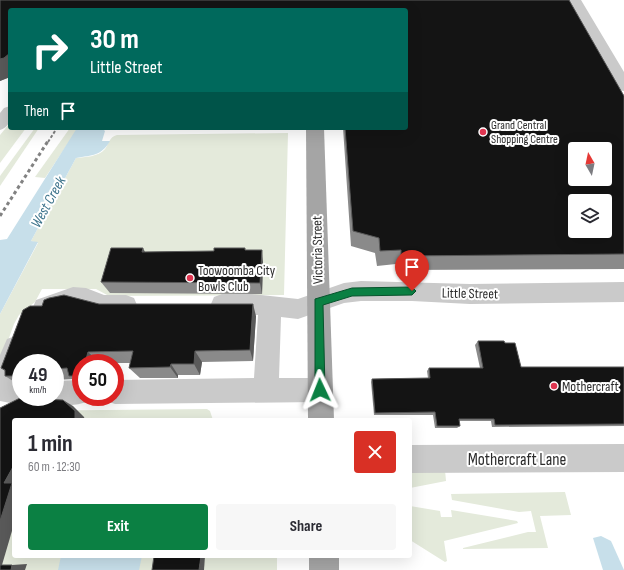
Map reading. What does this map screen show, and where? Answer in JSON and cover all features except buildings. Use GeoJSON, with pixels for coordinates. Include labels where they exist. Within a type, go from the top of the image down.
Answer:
{"type":"FeatureCollection","features":[{"type":"Feature","properties":{"kind":"main road","name":"Victoria Street"},"geometry":{"type":"LineString","coordinates":[[315,130],[321,418]]}},
{"type":"Feature","properties":{"kind":"main road"},"geometry":{"type":"LineString","coordinates":[[324,558],[324,570]]}},
{"type":"Feature","properties":{"kind":"street"},"geometry":{"type":"LineString","coordinates":[[574,0],[624,86]]}},
{"type":"Feature","properties":{"kind":"street"},"geometry":{"type":"LineString","coordinates":[[0,124],[8,114]]}},
{"type":"Feature","properties":{"kind":"street","name":"Little Street"},"geometry":{"type":"LineString","coordinates":[[204,304],[251,304],[298,309],[344,293],[361,291],[412,291],[470,294],[624,292]]}},
{"type":"Feature","properties":{"kind":"street"},"geometry":{"type":"LineString","coordinates":[[13,354],[24,323],[34,311],[65,299],[80,297],[104,305],[150,305]]}},
{"type":"Feature","properties":{"kind":"street"},"geometry":{"type":"LineString","coordinates":[[266,391],[270,307]]}},
{"type":"Feature","properties":{"kind":"street"},"geometry":{"type":"LineString","coordinates":[[12,357],[2,385],[5,391],[12,393]]}},
{"type":"Feature","properties":{"kind":"street"},"geometry":{"type":"LineString","coordinates":[[124,392],[320,390]]}},
{"type":"Feature","properties":{"kind":"street","name":"Mothercraft Lane"},"geometry":{"type":"LineString","coordinates":[[412,459],[624,458]]}},
{"type":"Feature","properties":{"kind":"green space"},"geometry":{"type":"Polygon","coordinates":[[[8,125],[8,130],[25,130],[0,163],[0,135],[8,125]]]}},
{"type":"Feature","properties":{"kind":"green space"},"geometry":{"type":"Polygon","coordinates":[[[34,130],[38,130],[0,186],[0,176],[34,130]]]}},
{"type":"Feature","properties":{"kind":"green space"},"geometry":{"type":"Polygon","coordinates":[[[69,130],[77,130],[45,178],[35,177],[69,130]]]}},
{"type":"Feature","properties":{"kind":"green space"},"geometry":{"type":"Polygon","coordinates":[[[288,133],[284,295],[109,296],[96,289],[42,289],[35,302],[19,315],[14,324],[0,363],[0,314],[38,243],[31,241],[76,158],[99,154],[105,149],[112,137],[117,135],[288,133]]]}},
{"type":"Feature","properties":{"kind":"green space"},"geometry":{"type":"Polygon","coordinates":[[[207,409],[210,411],[212,418],[12,418],[12,558],[277,558],[277,570],[0,570],[0,411],[207,409]]]}},
{"type":"Feature","properties":{"kind":"green space"},"geometry":{"type":"Polygon","coordinates":[[[412,470],[445,470],[446,481],[412,488],[412,470]]]}},
{"type":"Feature","properties":{"kind":"green space"},"geometry":{"type":"Polygon","coordinates":[[[565,492],[571,515],[540,516],[548,548],[463,549],[528,532],[536,532],[531,511],[519,512],[452,500],[451,494],[565,492]]]}},
{"type":"Feature","properties":{"kind":"green space"},"geometry":{"type":"Polygon","coordinates":[[[412,506],[440,511],[441,517],[452,517],[451,510],[517,521],[518,523],[444,541],[447,561],[445,562],[412,541],[412,506]]]}},
{"type":"Feature","properties":{"kind":"water","name":"West Creek"},"geometry":{"type":"Polygon","coordinates":[[[76,130],[104,130],[102,141],[110,141],[103,150],[96,154],[76,158],[31,241],[38,242],[0,314],[0,240],[7,239],[76,130]]]}},
{"type":"Feature","properties":{"kind":"water"},"geometry":{"type":"Polygon","coordinates":[[[601,536],[611,541],[624,570],[603,570],[593,538],[601,536]]]}},
{"type":"Feature","properties":{"kind":"water"},"geometry":{"type":"Polygon","coordinates":[[[61,558],[142,558],[139,570],[58,570],[61,558]]]}},
{"type":"Feature","properties":{"kind":"railway"},"geometry":{"type":"LineString","coordinates":[[48,142],[56,130]]}},
{"type":"Feature","properties":{"kind":"railway"},"geometry":{"type":"LineString","coordinates":[[0,216],[48,141]]}},
{"type":"Feature","properties":{"kind":"place","name":"Grand Central Shopping Centre"},"geometry":{"type":"Point","coordinates":[483,132]}},
{"type":"Feature","properties":{"kind":"place","name":"Toowoomba City Bowls Club"},"geometry":{"type":"Point","coordinates":[190,278]}},
{"type":"Feature","properties":{"kind":"place","name":"Mothercraft"},"geometry":{"type":"Point","coordinates":[554,386]}},
{"type":"Feature","properties":{"kind":"route"},"geometry":{"type":"LineString","coordinates":[[320,390],[318,302],[344,293],[352,292],[412,291]]}}]}
